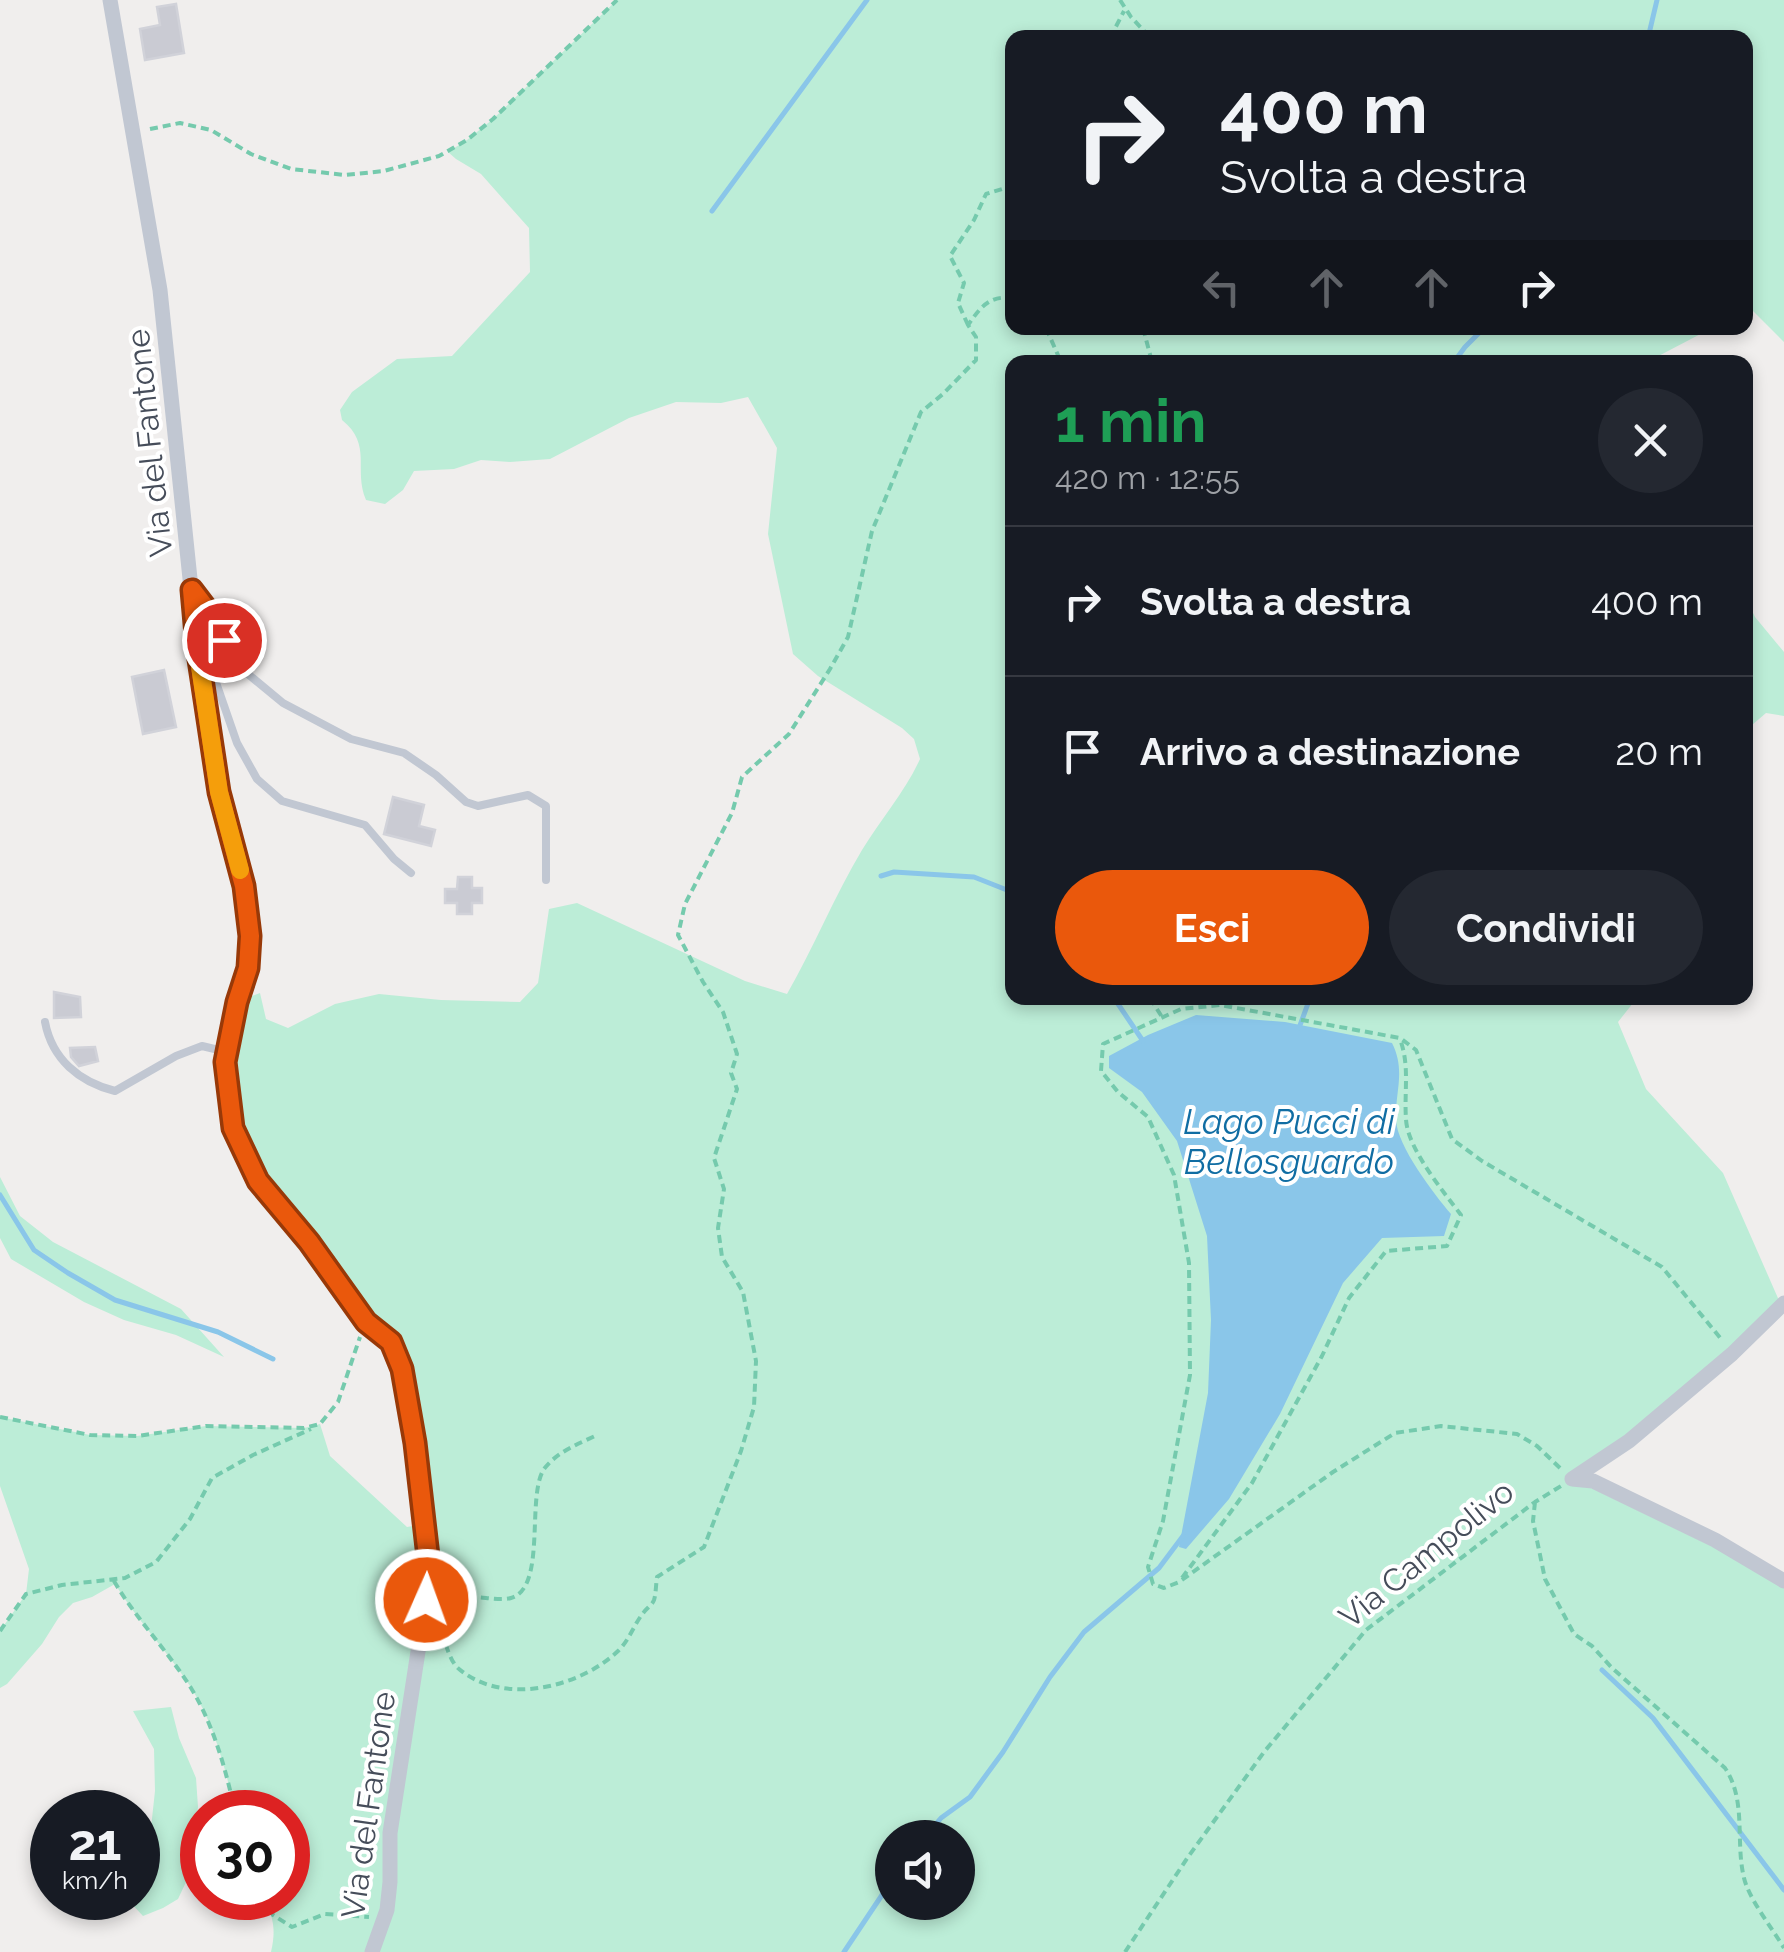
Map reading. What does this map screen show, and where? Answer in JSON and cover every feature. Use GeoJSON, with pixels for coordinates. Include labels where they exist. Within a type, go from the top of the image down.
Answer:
{"type":"FeatureCollection","features":[{"type":"Feature","properties":{"kind":"street","name":"Via del Fantone"},"geometry":{"type":"LineString","coordinates":[[110,0],[160,290],[197,646],[219,792],[244,886],[250,936],[248,968],[225,1062],[233,1128],[258,1181],[309,1242],[366,1322],[391,1342],[402,1369],[415,1443],[432,1600],[390,1833],[390,1882],[384,1919],[372,1952]]}},
{"type":"Feature","properties":{"kind":"street"},"geometry":{"type":"LineString","coordinates":[[1572,1480],[1629,1442],[1732,1354],[1784,1303]]}},
{"type":"Feature","properties":{"kind":"street"},"geometry":{"type":"LineString","coordinates":[[1572,1480],[1593,1481],[1714,1540],[1784,1581]]}},
{"type":"Feature","properties":{"kind":"lane"},"geometry":{"type":"LineString","coordinates":[[192,590],[211,615],[237,665],[283,703],[351,739],[404,753],[466,802],[478,806],[528,795],[546,806],[546,880]]}},
{"type":"Feature","properties":{"kind":"lane"},"geometry":{"type":"LineString","coordinates":[[197,646],[211,668],[237,743],[257,780],[282,801],[365,826],[411,873]]}},
{"type":"Feature","properties":{"kind":"lane"},"geometry":{"type":"LineString","coordinates":[[45,1022],[55,1052],[74,1073],[100,1088],[115,1091],[176,1056],[202,1046],[227,1052]]}},
{"type":"Feature","properties":{"kind":"path"},"geometry":{"type":"LineString","coordinates":[[134,133],[180,123],[211,130],[252,154],[292,169],[345,175],[384,171],[440,156],[492,119],[618,0]]}},
{"type":"Feature","properties":{"kind":"path"},"geometry":{"type":"LineString","coordinates":[[1120,0],[1143,30]]}},
{"type":"Feature","properties":{"kind":"path"},"geometry":{"type":"LineString","coordinates":[[1114,30],[1126,9]]}},
{"type":"Feature","properties":{"kind":"path"},"geometry":{"type":"LineString","coordinates":[[595,1436],[558,1454],[538,1480],[534,1547],[528,1580],[521,1594],[509,1599],[468,1596],[432,1600],[456,1668],[491,1687],[522,1690],[562,1683],[595,1668],[620,1649],[654,1600],[657,1577],[704,1547],[742,1451],[754,1407],[756,1361],[743,1292],[722,1257],[718,1228],[724,1189],[714,1158],[737,1090],[731,1072],[737,1054],[723,1012],[678,935],[685,904],[732,813],[742,777],[789,734],[848,637],[872,531],[921,412],[976,360],[976,337],[958,304],[964,284],[950,256],[986,194],[1005,188]]}},
{"type":"Feature","properties":{"kind":"path"},"geometry":{"type":"LineString","coordinates":[[968,325],[983,304],[1005,297]]}},
{"type":"Feature","properties":{"kind":"path"},"geometry":{"type":"LineString","coordinates":[[1154,1005],[1162,1018]]}},
{"type":"Feature","properties":{"kind":"path"},"geometry":{"type":"LineString","coordinates":[[1572,1480],[1537,1446],[1517,1434],[1441,1426],[1395,1434],[1333,1472],[1180,1582],[1164,1588],[1154,1584],[1148,1567],[1163,1521],[1190,1376],[1189,1263],[1174,1175],[1148,1117],[1118,1092],[1101,1071],[1103,1044],[1181,1009],[1220,1006],[1400,1038],[1416,1050],[1452,1139],[1482,1161],[1662,1266],[1732,1354]]}},
{"type":"Feature","properties":{"kind":"path"},"geometry":{"type":"LineString","coordinates":[[1180,1582],[1252,1483],[1322,1356],[1348,1298],[1386,1251],[1447,1246],[1461,1215],[1428,1172],[1406,1124],[1407,1057],[1400,1038]]}},
{"type":"Feature","properties":{"kind":"path"},"geometry":{"type":"LineString","coordinates":[[0,1632],[26,1594],[62,1585],[126,1578],[156,1562],[190,1519],[212,1478],[320,1424],[338,1402],[366,1322]]}},
{"type":"Feature","properties":{"kind":"path"},"geometry":{"type":"LineString","coordinates":[[0,1417],[90,1435],[136,1436],[206,1426],[304,1428],[320,1424]]}},
{"type":"Feature","properties":{"kind":"path","name":"Via Campolivo"},"geometry":{"type":"LineString","coordinates":[[1125,1952],[1188,1856],[1264,1752],[1366,1630],[1534,1502],[1572,1480]]}},
{"type":"Feature","properties":{"kind":"path"},"geometry":{"type":"LineString","coordinates":[[1534,1502],[1533,1522],[1545,1579],[1574,1634],[1726,1768],[1734,1781],[1740,1814],[1738,1848],[1745,1883],[1784,1948]]}},
{"type":"Feature","properties":{"kind":"path"},"geometry":{"type":"LineString","coordinates":[[112,1579],[192,1689],[224,1761],[230,1790]]}},
{"type":"Feature","properties":{"kind":"path"},"geometry":{"type":"LineString","coordinates":[[280,1920],[292,1928],[325,1914],[384,1919]]}},
{"type":"Feature","properties":{"kind":"green space"},"geometry":{"type":"Polygon","coordinates":[[[617,0],[1784,0],[1784,342],[1753,311],[1753,30],[1005,30],[1005,335],[1699,335],[1660,355],[1005,355],[1005,1005],[1631,1005],[1618,1022],[1646,1089],[1723,1173],[1781,1305],[1573,1479],[1784,1581],[1784,1952],[271,1952],[272,1920],[310,1920],[310,1790],[230,1790],[218,1747],[198,1700],[115,1584],[73,1603],[42,1644],[0,1688],[0,1631],[26,1594],[29,1569],[0,1486],[0,1417],[90,1435],[137,1436],[206,1426],[304,1428],[320,1424],[330,1456],[407,1527],[424,1524],[402,1369],[258,1181],[233,1128],[225,1062],[237,1002],[260,993],[266,1019],[288,1028],[335,1004],[379,994],[520,1002],[538,983],[549,909],[577,903],[745,981],[787,994],[852,868],[920,759],[914,739],[902,728],[818,676],[793,654],[768,534],[777,448],[748,397],[721,403],[676,402],[629,418],[550,459],[481,460],[454,469],[414,471],[403,490],[385,504],[366,500],[360,448],[340,410],[352,392],[397,359],[452,356],[530,272],[529,228],[481,174],[448,152],[493,119],[617,0]]]}},
{"type":"Feature","properties":{"kind":"green space"},"geometry":{"type":"Polygon","coordinates":[[[1753,613],[1784,652],[1784,716],[1766,713],[1753,724],[1753,613]]]}},
{"type":"Feature","properties":{"kind":"green space"},"geometry":{"type":"Polygon","coordinates":[[[0,1177],[20,1216],[53,1242],[181,1309],[224,1357],[84,1302],[11,1259],[0,1238],[0,1177]]]}},
{"type":"Feature","properties":{"kind":"green space"},"geometry":{"type":"Polygon","coordinates":[[[171,1707],[196,1778],[197,1790],[180,1790],[180,1895],[160,1909],[160,1790],[155,1790],[154,1749],[133,1711],[171,1707]]]}},
{"type":"Feature","properties":{"kind":"water","name":"Lago Pucci di Bellosguardo"},"geometry":{"type":"Polygon","coordinates":[[[1196,1015],[1285,1022],[1392,1043],[1399,1072],[1398,1131],[1418,1169],[1451,1214],[1444,1236],[1382,1238],[1343,1283],[1280,1414],[1229,1499],[1186,1549],[1179,1547],[1208,1393],[1211,1320],[1207,1236],[1177,1141],[1142,1092],[1109,1068],[1109,1056],[1196,1015]]]}},
{"type":"Feature","properties":{"kind":"building"},"geometry":{"type":"Polygon","coordinates":[[[176,4],[184,53],[145,60],[140,29],[160,25],[157,7],[176,4]]]}},
{"type":"Feature","properties":{"kind":"building"},"geometry":{"type":"Polygon","coordinates":[[[164,670],[176,727],[143,734],[132,677],[164,670]]]}},
{"type":"Feature","properties":{"kind":"building"},"geometry":{"type":"Polygon","coordinates":[[[393,797],[424,805],[419,826],[435,830],[431,846],[384,834],[393,797]]]}},
{"type":"Feature","properties":{"kind":"building"},"geometry":{"type":"Polygon","coordinates":[[[458,877],[472,877],[472,888],[482,888],[482,903],[472,903],[472,914],[457,914],[457,903],[445,903],[445,889],[457,889],[458,877]]]}},
{"type":"Feature","properties":{"kind":"building"},"geometry":{"type":"Polygon","coordinates":[[[54,992],[80,997],[81,1017],[54,1018],[54,992]]]}},
{"type":"Feature","properties":{"kind":"building"},"geometry":{"type":"Polygon","coordinates":[[[95,1047],[98,1061],[79,1066],[71,1057],[70,1048],[95,1047]]]}},
{"type":"Feature","properties":{"kind":"waterway"},"geometry":{"type":"LineString","coordinates":[[712,211],[867,0]]}},
{"type":"Feature","properties":{"kind":"waterway"},"geometry":{"type":"LineString","coordinates":[[1650,30],[1657,0]]}},
{"type":"Feature","properties":{"kind":"waterway"},"geometry":{"type":"LineString","coordinates":[[1459,355],[1477,335]]}},
{"type":"Feature","properties":{"kind":"waterway"},"geometry":{"type":"LineString","coordinates":[[881,876],[894,872],[974,877],[1005,889]]}},
{"type":"Feature","properties":{"kind":"waterway"},"geometry":{"type":"LineString","coordinates":[[1119,1005],[1143,1041]]}},
{"type":"Feature","properties":{"kind":"waterway"},"geometry":{"type":"LineString","coordinates":[[1299,1028],[1307,1005]]}},
{"type":"Feature","properties":{"kind":"waterway"},"geometry":{"type":"LineString","coordinates":[[0,1195],[34,1250],[68,1273],[115,1300],[218,1332],[273,1359]]}},
{"type":"Feature","properties":{"kind":"waterway"},"geometry":{"type":"LineString","coordinates":[[939,1820],[970,1797],[1084,1632],[1159,1568],[1183,1536]]}},
{"type":"Feature","properties":{"kind":"waterway"},"geometry":{"type":"LineString","coordinates":[[1602,1670],[1653,1718],[1784,1890]]}},
{"type":"Feature","properties":{"kind":"waterway"},"geometry":{"type":"LineString","coordinates":[[844,1952],[875,1906]]}},
{"type":"Feature","properties":{"kind":"slow traffic"},"geometry":{"type":"LineString","coordinates":[[197,647],[219,792],[240,870]]}},
{"type":"Feature","properties":{"kind":"route"},"geometry":{"type":"LineString","coordinates":[[224,640],[192,590],[219,792],[244,886],[250,936],[248,968],[225,1062],[233,1128],[258,1181],[309,1242],[366,1322],[391,1342],[402,1369],[415,1443],[430,1574],[426,1600]]}}]}
